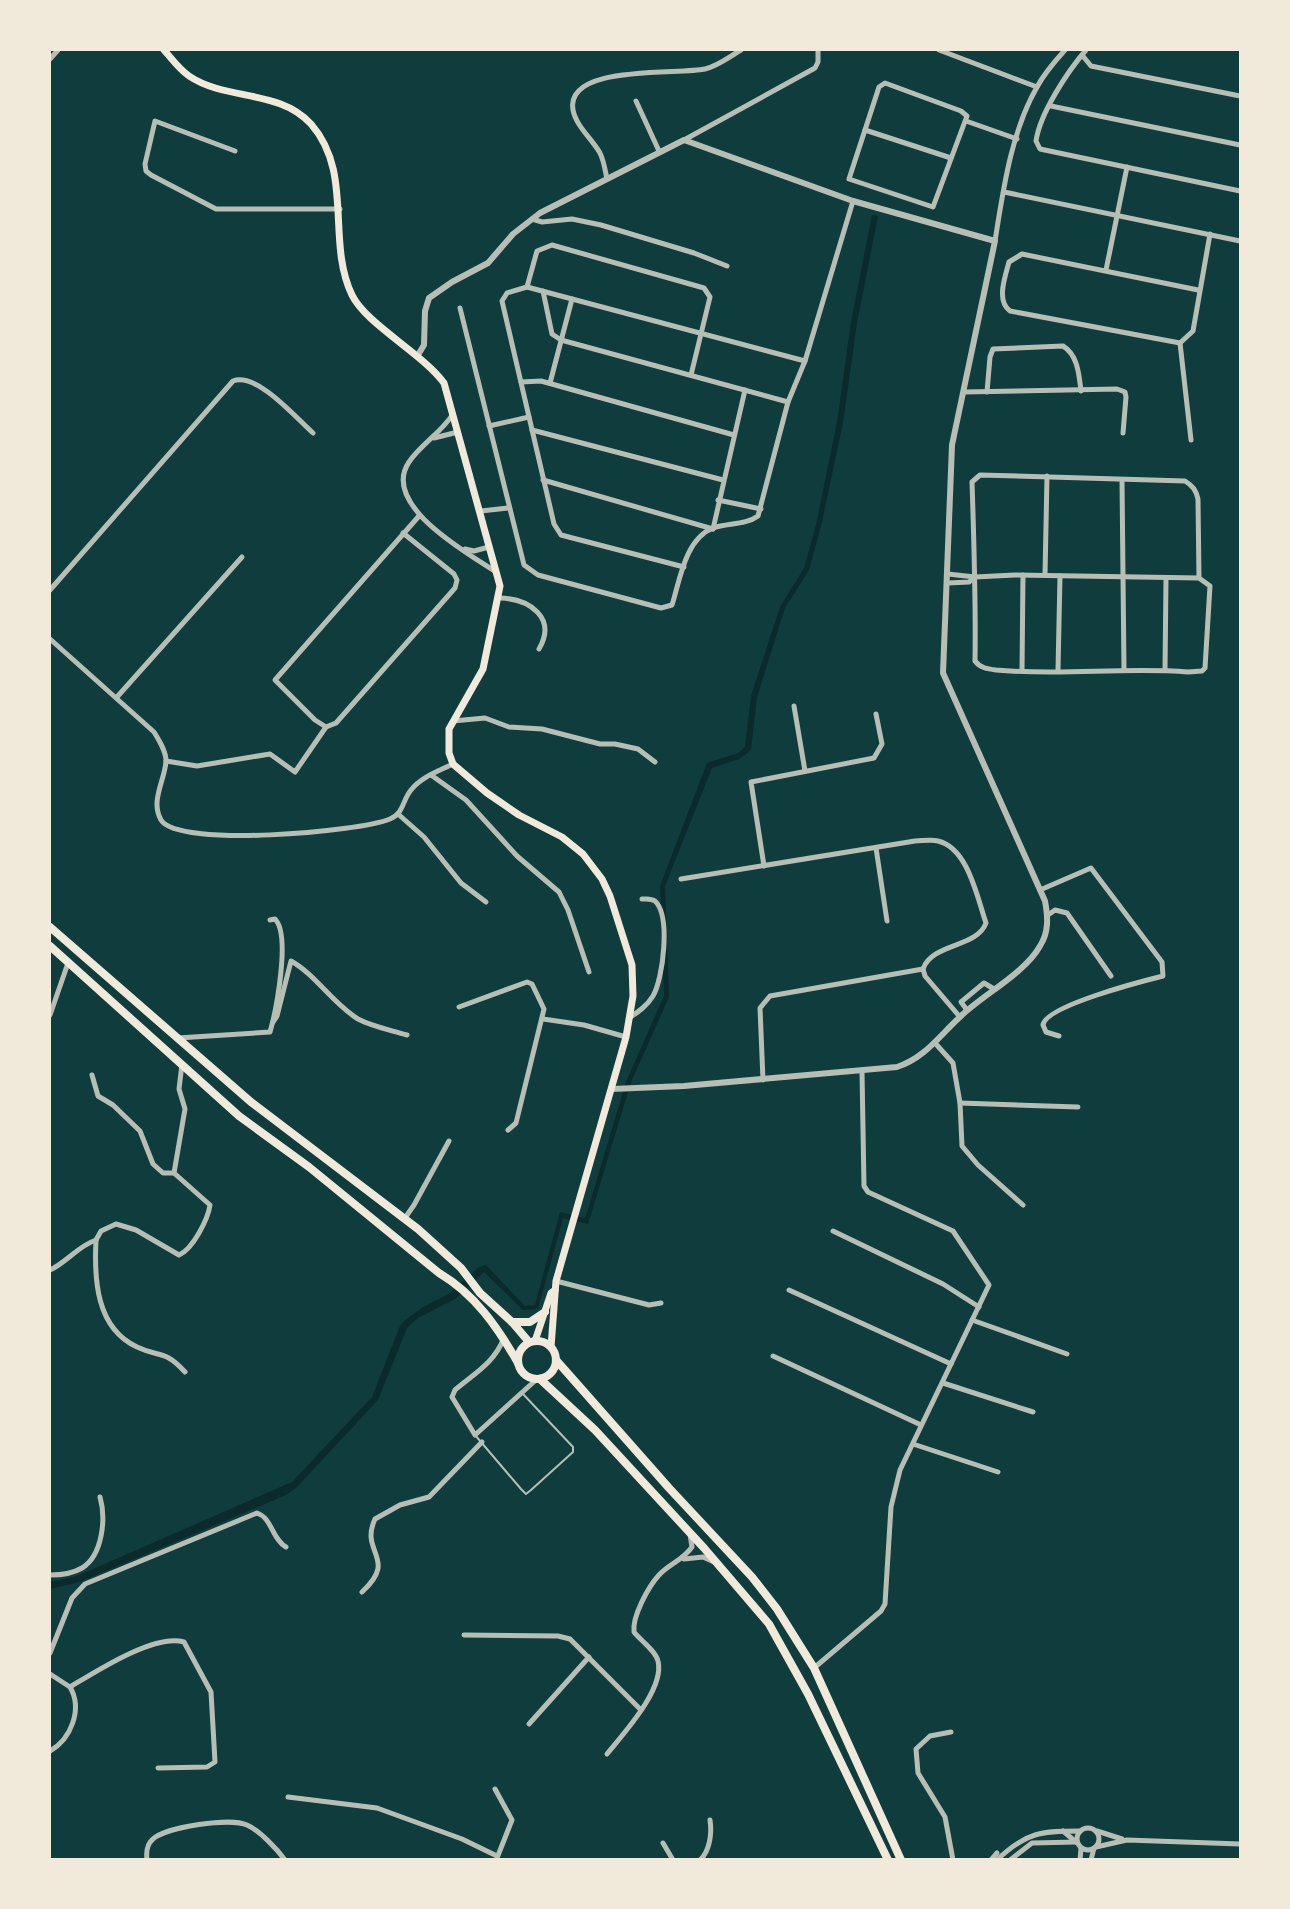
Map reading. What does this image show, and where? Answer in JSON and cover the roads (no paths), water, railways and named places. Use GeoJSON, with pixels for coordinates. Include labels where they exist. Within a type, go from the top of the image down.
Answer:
{"type":"FeatureCollection","features":[{"type":"Feature","properties":{"kind":"main road"},"geometry":{"type":"LineString","coordinates":[[165,50],[180,68],[198,81],[276,102],[300,114],[310,123],[330,156],[340,209],[342,260],[354,298],[395,338],[418,355],[444,383],[481,512],[500,598],[483,669],[453,721],[447,745],[453,764],[487,793],[519,815],[562,837],[582,854],[602,879],[632,965],[633,996],[626,1036],[556,1281],[551,1347],[556,1360],[669,1488],[752,1577],[777,1609],[814,1668],[901,1860]]}},
{"type":"Feature","properties":{"kind":"main road"},"geometry":{"type":"LineString","coordinates":[[50,927],[251,1102],[405,1218],[466,1274],[480,1293],[532,1341],[551,1347]]}},
{"type":"Feature","properties":{"kind":"main road"},"geometry":{"type":"LineString","coordinates":[[50,946],[239,1116],[309,1167],[439,1274],[454,1282],[470,1297],[504,1338],[524,1374],[539,1379],[595,1430],[688,1531],[769,1624],[808,1694],[879,1838],[886,1860]]}},
{"type":"Feature","properties":{"kind":"main road"},"geometry":{"type":"LineString","coordinates":[[518,1363],[520,1350],[532,1341],[555,1290]]}},
{"type":"Feature","properties":{"kind":"main road"},"geometry":{"type":"LineString","coordinates":[[512,1322],[534,1321],[545,1312]]}},
{"type":"Feature","properties":{"kind":"main road"},"geometry":{"type":"LineString","coordinates":[[539,1379],[552,1372],[556,1360]]}},
{"type":"Feature","properties":{"kind":"street"},"geometry":{"type":"LineString","coordinates":[[50,59],[58,50]]}},
{"type":"Feature","properties":{"kind":"street"},"geometry":{"type":"LineString","coordinates":[[607,179],[600,153],[573,111],[575,94],[581,87],[598,80],[649,72],[707,69],[741,50]]}},
{"type":"Feature","properties":{"kind":"street"},"geometry":{"type":"LineString","coordinates":[[418,355],[424,345],[424,311],[429,298],[488,262],[513,234],[532,219],[659,150],[684,140],[815,68],[818,62],[818,50]]}},
{"type":"Feature","properties":{"kind":"street"},"geometry":{"type":"LineString","coordinates":[[939,50],[1037,87]]}},
{"type":"Feature","properties":{"kind":"street"},"geometry":{"type":"LineString","coordinates":[[612,1089],[862,1072],[906,1064],[935,1044],[960,1017],[1040,947],[1046,933],[1048,915],[1040,890],[943,673],[948,583],[950,460],[1004,192],[1017,139],[1037,87],[1065,50]]}},
{"type":"Feature","properties":{"kind":"street"},"geometry":{"type":"LineString","coordinates":[[1240,96],[1091,66],[1084,52],[1063,81],[1036,141],[1040,149],[1240,191]]}},
{"type":"Feature","properties":{"kind":"street"},"geometry":{"type":"LineString","coordinates":[[885,83],[965,113],[966,122],[951,158],[937,202],[933,207],[923,206],[849,179],[879,87],[885,83]]}},
{"type":"Feature","properties":{"kind":"street"},"geometry":{"type":"LineString","coordinates":[[636,101],[659,150]]}},
{"type":"Feature","properties":{"kind":"street"},"geometry":{"type":"LineString","coordinates":[[1051,106],[1240,145]]}},
{"type":"Feature","properties":{"kind":"street"},"geometry":{"type":"LineString","coordinates":[[235,151],[155,121],[145,164],[146,171],[216,209],[340,209]]}},
{"type":"Feature","properties":{"kind":"street"},"geometry":{"type":"LineString","coordinates":[[966,122],[1017,139]]}},
{"type":"Feature","properties":{"kind":"street"},"geometry":{"type":"LineString","coordinates":[[865,130],[951,158]]}},
{"type":"Feature","properties":{"kind":"street"},"geometry":{"type":"LineString","coordinates":[[684,140],[853,201],[995,241]]}},
{"type":"Feature","properties":{"kind":"street"},"geometry":{"type":"LineString","coordinates":[[1106,270],[1126,167]]}},
{"type":"Feature","properties":{"kind":"street"},"geometry":{"type":"LineString","coordinates":[[1004,192],[1240,241]]}},
{"type":"Feature","properties":{"kind":"street"},"geometry":{"type":"LineString","coordinates":[[460,308],[524,565],[538,575],[661,608],[672,605],[684,567],[700,537],[713,529],[754,519],[761,509],[788,402],[805,361],[853,201]]}},
{"type":"Feature","properties":{"kind":"street"},"geometry":{"type":"LineString","coordinates":[[532,219],[542,222],[572,219],[601,225],[694,253],[727,266]]}},
{"type":"Feature","properties":{"kind":"street"},"geometry":{"type":"LineString","coordinates":[[1180,343],[1193,331],[1198,290],[1210,234]]}},
{"type":"Feature","properties":{"kind":"street"},"geometry":{"type":"LineString","coordinates":[[527,287],[537,250],[552,245],[704,288],[710,297],[691,375]]}},
{"type":"Feature","properties":{"kind":"street"},"geometry":{"type":"LineString","coordinates":[[1180,343],[1010,311],[1004,307],[1003,283],[1009,262],[1022,254],[1198,290]]}},
{"type":"Feature","properties":{"kind":"street"},"geometry":{"type":"LineString","coordinates":[[684,567],[561,535],[554,524],[502,301],[507,293],[527,287],[805,361]]}},
{"type":"Feature","properties":{"kind":"street"},"geometry":{"type":"LineString","coordinates":[[543,291],[552,334],[561,340],[788,402]]}},
{"type":"Feature","properties":{"kind":"street"},"geometry":{"type":"LineString","coordinates":[[550,383],[572,299]]}},
{"type":"Feature","properties":{"kind":"street"},"geometry":{"type":"LineString","coordinates":[[1180,343],[1191,440]]}},
{"type":"Feature","properties":{"kind":"street"},"geometry":{"type":"LineString","coordinates":[[987,393],[990,357],[993,349],[1063,346],[1072,355],[1079,372],[1081,391]]}},
{"type":"Feature","properties":{"kind":"street"},"geometry":{"type":"LineString","coordinates":[[50,590],[233,381],[243,380],[263,388],[313,433]]}},
{"type":"Feature","properties":{"kind":"street"},"geometry":{"type":"LineString","coordinates":[[521,382],[534,380],[550,383],[734,435]]}},
{"type":"Feature","properties":{"kind":"street"},"geometry":{"type":"LineString","coordinates":[[964,392],[1117,389],[1125,392],[1123,433]]}},
{"type":"Feature","properties":{"kind":"street"},"geometry":{"type":"LineString","coordinates":[[713,529],[745,390]]}},
{"type":"Feature","properties":{"kind":"street"},"geometry":{"type":"LineString","coordinates":[[453,414],[433,438],[416,453],[404,474],[404,485],[418,516],[496,572]]}},
{"type":"Feature","properties":{"kind":"street"},"geometry":{"type":"LineString","coordinates":[[489,426],[529,417]]}},
{"type":"Feature","properties":{"kind":"street"},"geometry":{"type":"LineString","coordinates":[[532,430],[723,480]]}},
{"type":"Feature","properties":{"kind":"street"},"geometry":{"type":"LineString","coordinates":[[433,438],[458,432]]}},
{"type":"Feature","properties":{"kind":"street"},"geometry":{"type":"LineString","coordinates":[[948,574],[975,577],[1045,575],[1199,578],[1210,586],[1205,668],[1196,671],[994,670],[979,666],[975,661],[975,577],[972,482],[980,475],[1047,476],[1185,481],[1194,488],[1198,499],[1199,578]]}},
{"type":"Feature","properties":{"kind":"street"},"geometry":{"type":"LineString","coordinates":[[1045,575],[1047,476]]}},
{"type":"Feature","properties":{"kind":"street"},"geometry":{"type":"LineString","coordinates":[[543,480],[713,529]]}},
{"type":"Feature","properties":{"kind":"street"},"geometry":{"type":"LineString","coordinates":[[1122,480],[1124,670]]}},
{"type":"Feature","properties":{"kind":"street"},"geometry":{"type":"LineString","coordinates":[[718,500],[761,509]]}},
{"type":"Feature","properties":{"kind":"street"},"geometry":{"type":"LineString","coordinates":[[481,512],[508,508]]}},
{"type":"Feature","properties":{"kind":"street"},"geometry":{"type":"LineString","coordinates":[[326,727],[315,720],[275,680],[418,516]]}},
{"type":"Feature","properties":{"kind":"street"},"geometry":{"type":"LineString","coordinates":[[166,761],[197,766],[270,754],[295,772],[326,727],[336,723],[455,588],[457,580],[454,574],[403,533]]}},
{"type":"Feature","properties":{"kind":"street"},"geometry":{"type":"LineString","coordinates":[[461,549],[474,551],[489,547]]}},
{"type":"Feature","properties":{"kind":"street"},"geometry":{"type":"LineString","coordinates":[[117,697],[242,558]]}},
{"type":"Feature","properties":{"kind":"street"},"geometry":{"type":"LineString","coordinates":[[1022,670],[1023,575]]}},
{"type":"Feature","properties":{"kind":"street"},"geometry":{"type":"LineString","coordinates":[[1058,670],[1060,576]]}},
{"type":"Feature","properties":{"kind":"street"},"geometry":{"type":"LineString","coordinates":[[948,583],[969,582],[975,577]]}},
{"type":"Feature","properties":{"kind":"street"},"geometry":{"type":"LineString","coordinates":[[1165,670],[1166,579]]}},
{"type":"Feature","properties":{"kind":"street"},"geometry":{"type":"LineString","coordinates":[[500,598],[511,598],[526,605],[543,620],[547,632],[539,649]]}},
{"type":"Feature","properties":{"kind":"street"},"geometry":{"type":"LineString","coordinates":[[50,639],[154,732],[162,746],[166,761],[160,779],[158,812],[163,822],[174,830],[241,835],[359,827],[388,820],[398,814],[411,790],[431,775],[453,764]]}},
{"type":"Feature","properties":{"kind":"street"},"geometry":{"type":"LineString","coordinates":[[794,706],[805,771]]}},
{"type":"Feature","properties":{"kind":"street"},"geometry":{"type":"LineString","coordinates":[[764,866],[750,786],[754,781],[874,758],[882,744],[876,714]]}},
{"type":"Feature","properties":{"kind":"street"},"geometry":{"type":"LineString","coordinates":[[453,721],[484,718],[509,727],[542,729],[600,744],[615,744],[638,749],[655,762]]}},
{"type":"Feature","properties":{"kind":"street"},"geometry":{"type":"LineString","coordinates":[[431,775],[466,800],[517,856],[559,892],[568,910],[589,972]]}},
{"type":"Feature","properties":{"kind":"street"},"geometry":{"type":"LineString","coordinates":[[398,814],[424,837],[461,883],[486,902]]}},
{"type":"Feature","properties":{"kind":"street"},"geometry":{"type":"LineString","coordinates":[[681,879],[937,840],[953,848],[963,861],[986,922],[984,928],[931,957],[923,969],[770,996],[763,1001],[760,1008],[763,1080]]}},
{"type":"Feature","properties":{"kind":"street"},"geometry":{"type":"LineString","coordinates":[[876,848],[887,921]]}},
{"type":"Feature","properties":{"kind":"street"},"geometry":{"type":"LineString","coordinates":[[1040,890],[1091,868],[1162,962],[1165,970],[1163,976],[1112,990],[1054,1012],[1045,1018],[1043,1026],[1046,1032],[1059,1036]]}},
{"type":"Feature","properties":{"kind":"street"},"geometry":{"type":"LineString","coordinates":[[629,1018],[648,1005],[661,976],[663,927],[657,903],[650,898],[642,899]]}},
{"type":"Feature","properties":{"kind":"street"},"geometry":{"type":"LineString","coordinates":[[1048,915],[1055,910],[1067,913],[1111,976]]}},
{"type":"Feature","properties":{"kind":"street"},"geometry":{"type":"LineString","coordinates":[[176,1038],[270,1032],[283,944],[279,923],[275,919],[270,920]]}},
{"type":"Feature","properties":{"kind":"street"},"geometry":{"type":"LineString","coordinates":[[272,1024],[277,1016],[291,961],[300,966],[322,990],[358,1018],[407,1035]]}},
{"type":"Feature","properties":{"kind":"street"},"geometry":{"type":"LineString","coordinates":[[50,1015],[68,963]]}},
{"type":"Feature","properties":{"kind":"street"},"geometry":{"type":"LineString","coordinates":[[923,969],[925,976],[960,1017]]}},
{"type":"Feature","properties":{"kind":"street"},"geometry":{"type":"LineString","coordinates":[[459,1006],[530,982],[544,1009],[516,1123],[508,1130]]}},
{"type":"Feature","properties":{"kind":"street"},"geometry":{"type":"LineString","coordinates":[[968,1010],[961,1002],[984,983],[994,989]]}},
{"type":"Feature","properties":{"kind":"street"},"geometry":{"type":"LineString","coordinates":[[543,1019],[584,1025],[626,1036]]}},
{"type":"Feature","properties":{"kind":"street"},"geometry":{"type":"LineString","coordinates":[[935,1044],[953,1063],[960,1103],[962,1146],[978,1165],[1023,1205]]}},
{"type":"Feature","properties":{"kind":"street"},"geometry":{"type":"LineString","coordinates":[[174,1173],[184,1109],[179,1089],[182,1064]]}},
{"type":"Feature","properties":{"kind":"street"},"geometry":{"type":"LineString","coordinates":[[814,1668],[881,1611],[885,1604],[891,1507],[900,1470],[989,1284],[959,1237],[946,1227],[868,1192],[864,1186],[862,1072]]}},
{"type":"Feature","properties":{"kind":"street"},"geometry":{"type":"LineString","coordinates":[[92,1075],[99,1096],[113,1105],[140,1131],[153,1164],[163,1173],[174,1173],[210,1205],[209,1214],[183,1254],[179,1255],[136,1230],[116,1224],[101,1232],[96,1240],[96,1280],[103,1314],[109,1323],[126,1341],[138,1348],[161,1353],[185,1372]]}},
{"type":"Feature","properties":{"kind":"street"},"geometry":{"type":"LineString","coordinates":[[960,1103],[1078,1107]]}},
{"type":"Feature","properties":{"kind":"street"},"geometry":{"type":"LineString","coordinates":[[405,1218],[449,1141]]}},
{"type":"Feature","properties":{"kind":"street"},"geometry":{"type":"LineString","coordinates":[[833,1231],[944,1284],[979,1307]]}},
{"type":"Feature","properties":{"kind":"street"},"geometry":{"type":"LineString","coordinates":[[50,1270],[74,1254],[84,1244],[96,1240]]}},
{"type":"Feature","properties":{"kind":"street"},"geometry":{"type":"LineString","coordinates":[[556,1281],[648,1305],[661,1304]]}},
{"type":"Feature","properties":{"kind":"street"},"geometry":{"type":"LineString","coordinates":[[789,1290],[951,1364]]}},
{"type":"Feature","properties":{"kind":"street"},"geometry":{"type":"LineString","coordinates":[[972,1320],[1067,1354]]}},
{"type":"Feature","properties":{"kind":"street"},"geometry":{"type":"LineString","coordinates":[[504,1338],[498,1354],[490,1363],[455,1390],[452,1396],[475,1435],[539,1379]]}},
{"type":"Feature","properties":{"kind":"street"},"geometry":{"type":"LineString","coordinates":[[773,1356],[921,1425]]}},
{"type":"Feature","properties":{"kind":"street"},"geometry":{"type":"LineString","coordinates":[[943,1383],[1033,1412]]}},
{"type":"Feature","properties":{"kind":"street"},"geometry":{"type":"LineString","coordinates":[[362,1592],[381,1567],[371,1535],[375,1519],[400,1505],[429,1497],[482,1442]]}},
{"type":"Feature","properties":{"kind":"street"},"geometry":{"type":"LineString","coordinates":[[913,1444],[998,1472]]}},
{"type":"Feature","properties":{"kind":"street"},"geometry":{"type":"LineString","coordinates":[[50,1575],[76,1570],[89,1562],[103,1525],[100,1497]]}},
{"type":"Feature","properties":{"kind":"street"},"geometry":{"type":"LineString","coordinates":[[50,1653],[72,1598],[85,1584],[257,1513],[264,1517],[278,1543],[286,1547]]}},
{"type":"Feature","properties":{"kind":"street"},"geometry":{"type":"LineString","coordinates":[[607,1754],[641,1710],[654,1684],[658,1662],[634,1632],[633,1618],[659,1575],[684,1559],[692,1547],[688,1531]]}},
{"type":"Feature","properties":{"kind":"street"},"geometry":{"type":"LineString","coordinates":[[684,1559],[704,1557],[718,1564]]}},
{"type":"Feature","properties":{"kind":"street"},"geometry":{"type":"LineString","coordinates":[[464,1635],[570,1639],[641,1710]]}},
{"type":"Feature","properties":{"kind":"street"},"geometry":{"type":"LineString","coordinates":[[70,1687],[108,1662],[177,1640],[184,1642],[211,1692],[215,1762],[212,1766],[158,1768]]}},
{"type":"Feature","properties":{"kind":"street"},"geometry":{"type":"LineString","coordinates":[[529,1724],[589,1657]]}},
{"type":"Feature","properties":{"kind":"street"},"geometry":{"type":"LineString","coordinates":[[50,1674],[70,1687],[77,1705],[70,1728],[62,1743],[50,1751]]}},
{"type":"Feature","properties":{"kind":"street"},"geometry":{"type":"LineString","coordinates":[[951,1732],[930,1736],[916,1749],[918,1773],[945,1817],[953,1860]]}},
{"type":"Feature","properties":{"kind":"street"},"geometry":{"type":"LineString","coordinates":[[288,1797],[377,1808],[462,1839],[497,1858],[512,1826],[512,1820],[495,1789]]}},
{"type":"Feature","properties":{"kind":"street"},"geometry":{"type":"LineString","coordinates":[[700,1860],[704,1856],[711,1834],[710,1820]]}},
{"type":"Feature","properties":{"kind":"street"},"geometry":{"type":"LineString","coordinates":[[147,1860],[147,1846],[151,1840],[163,1832],[196,1826],[236,1823],[247,1825],[285,1860]]}},
{"type":"Feature","properties":{"kind":"street"},"geometry":{"type":"LineString","coordinates":[[991,1860],[1029,1835],[1080,1831],[1088,1828],[1127,1840],[1240,1844]]}},
{"type":"Feature","properties":{"kind":"street"},"geometry":{"type":"LineString","coordinates":[[1090,1860],[1099,1839],[1095,1830]]}},
{"type":"Feature","properties":{"kind":"street"},"geometry":{"type":"LineString","coordinates":[[1063,1831],[1087,1850],[1127,1840]]}},
{"type":"Feature","properties":{"kind":"street"},"geometry":{"type":"LineString","coordinates":[[1080,1831],[1080,1860]]}},
{"type":"Feature","properties":{"kind":"street"},"geometry":{"type":"LineString","coordinates":[[663,1843],[673,1860]]}},
{"type":"Feature","properties":{"kind":"street"},"geometry":{"type":"LineString","coordinates":[[1010,1860],[1032,1843],[1079,1845]]}},
{"type":"Feature","properties":{"kind":"lane"},"geometry":{"type":"LineString","coordinates":[[475,1435],[526,1494],[571,1457],[573,1447],[522,1393]]}},
{"type":"Feature","properties":{"kind":"water"},"geometry":{"type":"Polygon","coordinates":[[[872,215],[878,216],[857,323],[843,423],[809,570],[785,608],[757,697],[751,750],[739,759],[712,768],[665,886],[669,997],[631,1082],[588,1224],[563,1218],[538,1309],[523,1310],[484,1272],[455,1299],[418,1318],[407,1328],[378,1400],[296,1488],[286,1495],[80,1582],[50,1589],[50,1582],[77,1576],[292,1482],[372,1397],[404,1321],[423,1307],[450,1293],[479,1267],[486,1265],[525,1306],[535,1305],[560,1212],[584,1218],[586,1216],[626,1082],[664,996],[660,886],[707,763],[738,753],[745,747],[751,696],[780,607],[804,568],[816,525],[837,422],[851,322],[872,215]]]}}]}
